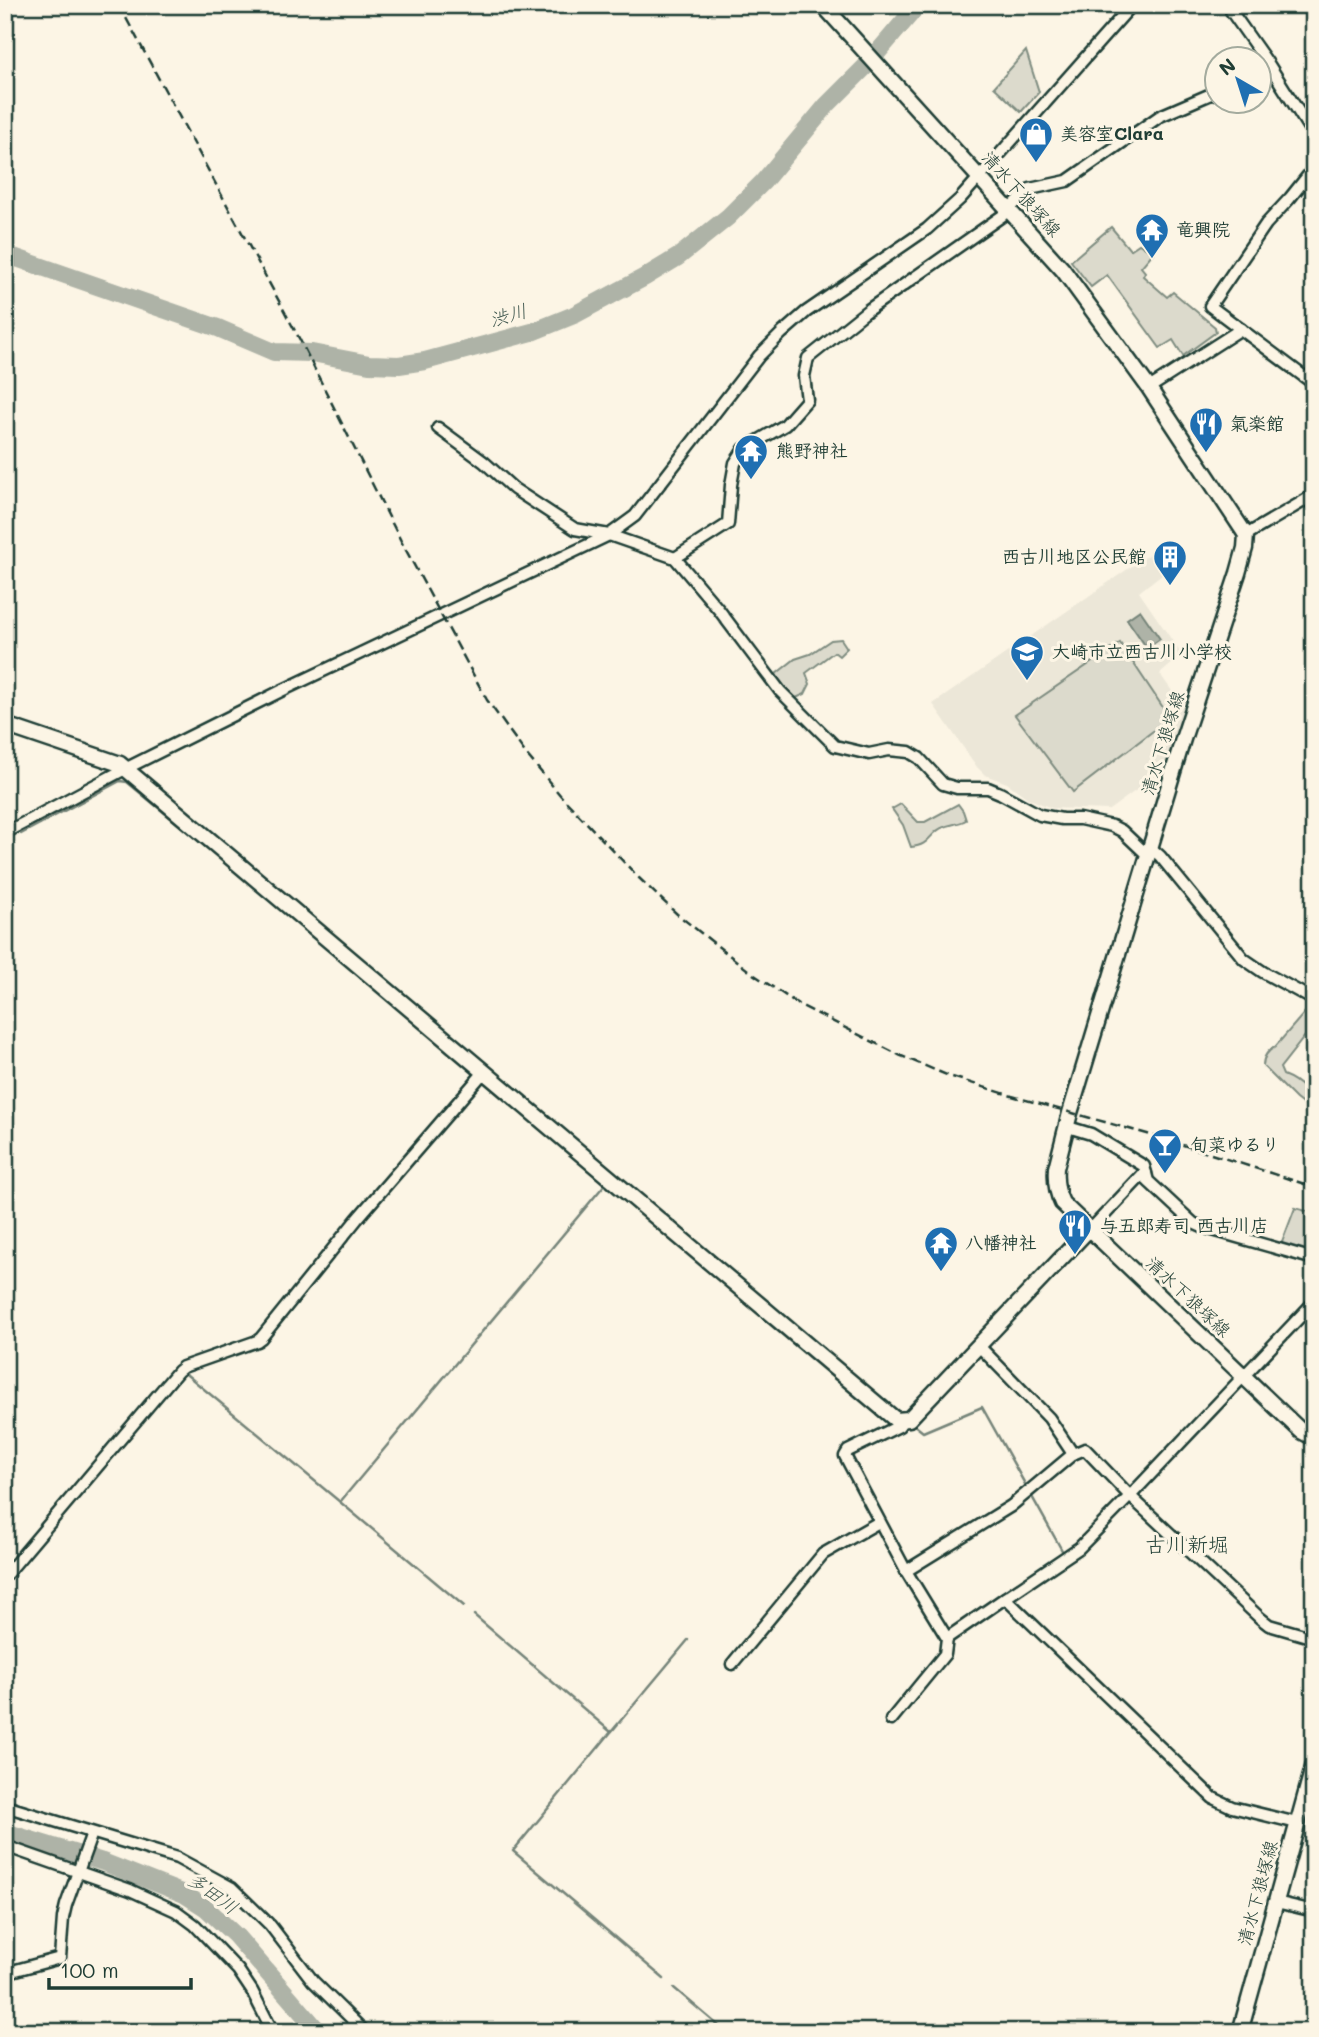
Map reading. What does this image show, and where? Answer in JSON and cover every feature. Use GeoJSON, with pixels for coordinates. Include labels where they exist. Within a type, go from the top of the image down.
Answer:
{"type":"FeatureCollection","features":[{"type":"Feature","properties":{"kind":"main road","name":"清水下狼塚線"},"geometry":{"type":"LineString","coordinates":[[824,5],[1063,270],[1149,388],[1246,535],[1238,573],[1183,738],[1070,1113],[1056,1168],[1056,1188],[1062,1203],[1301,1431],[1314,1438]]}},
{"type":"Feature","properties":{"kind":"main road"},"geometry":{"type":"LineString","coordinates":[[5,725],[120,764],[896,1420],[909,1419],[1089,1229]]}},
{"type":"Feature","properties":{"kind":"main road","name":"清水下狼塚線"},"geometry":{"type":"LineString","coordinates":[[1240,2032],[1314,1764]]}},
{"type":"Feature","properties":{"kind":"street"},"geometry":{"type":"LineString","coordinates":[[5,833],[125,769],[460,604],[609,535],[635,516],[759,356],[806,312],[927,229],[960,199],[1132,5]]}},
{"type":"Feature","properties":{"kind":"street"},"geometry":{"type":"LineString","coordinates":[[1245,5],[1231,12],[1251,46]]}},
{"type":"Feature","properties":{"kind":"street"},"geometry":{"type":"LineString","coordinates":[[1274,81],[1314,136]]}},
{"type":"Feature","properties":{"kind":"street"},"geometry":{"type":"LineString","coordinates":[[675,558],[729,524],[735,463],[744,449],[785,425],[807,400],[804,376],[808,358],[868,310],[1002,216],[1030,189],[1067,181],[1160,116],[1204,97]]}},
{"type":"Feature","properties":{"kind":"street"},"geometry":{"type":"LineString","coordinates":[[1314,168],[1266,224],[1210,306],[1314,384]]}},
{"type":"Feature","properties":{"kind":"street"},"geometry":{"type":"LineString","coordinates":[[1149,388],[1241,329]]}},
{"type":"Feature","properties":{"kind":"street"},"geometry":{"type":"LineString","coordinates":[[438,428],[484,462],[514,489],[575,528],[609,535],[675,558],[719,610],[780,691],[835,746],[869,754],[889,750],[909,752],[919,758],[943,784],[957,788],[988,788],[1040,816],[1062,820],[1088,820],[1122,831],[1143,851],[1151,848],[1244,959],[1314,1000]]}},
{"type":"Feature","properties":{"kind":"street"},"geometry":{"type":"LineString","coordinates":[[1246,535],[1314,495]]}},
{"type":"Feature","properties":{"kind":"street"},"geometry":{"type":"LineString","coordinates":[[5,1576],[178,1371],[261,1338],[357,1219],[484,1072]]}},
{"type":"Feature","properties":{"kind":"street"},"geometry":{"type":"LineString","coordinates":[[1068,1127],[1091,1134],[1144,1166],[1148,1181],[1193,1223],[1314,1259]]}},
{"type":"Feature","properties":{"kind":"street"},"geometry":{"type":"LineString","coordinates":[[1089,1229],[1146,1173]]}},
{"type":"Feature","properties":{"kind":"street"},"geometry":{"type":"LineString","coordinates":[[947,1638],[1079,1548],[1314,1302]]}},
{"type":"Feature","properties":{"kind":"street"},"geometry":{"type":"LineString","coordinates":[[978,1345],[1049,1418],[1073,1454]]}},
{"type":"Feature","properties":{"kind":"street"},"geometry":{"type":"LineString","coordinates":[[891,1720],[946,1654],[947,1638],[906,1571],[845,1456],[848,1451],[899,1426],[903,1420]]}},
{"type":"Feature","properties":{"kind":"street"},"geometry":{"type":"LineString","coordinates":[[906,1571],[1011,1506],[1073,1454],[1085,1449],[1130,1496],[1260,1618],[1269,1625],[1314,1637]]}},
{"type":"Feature","properties":{"kind":"street"},"geometry":{"type":"LineString","coordinates":[[732,1664],[823,1554],[879,1522]]}},
{"type":"Feature","properties":{"kind":"street"},"geometry":{"type":"LineString","coordinates":[[1005,1598],[1213,1798],[1232,1807],[1297,1823]]}},
{"type":"Feature","properties":{"kind":"street"},"geometry":{"type":"LineString","coordinates":[[5,1806],[91,1835],[177,1858],[232,1888],[270,1926],[313,1981],[365,2032]]}},
{"type":"Feature","properties":{"kind":"street"},"geometry":{"type":"LineString","coordinates":[[5,1973],[60,1958],[63,1918],[91,1835]]}},
{"type":"Feature","properties":{"kind":"street"},"geometry":{"type":"LineString","coordinates":[[5,1846],[78,1869],[158,1902],[195,1924],[237,1970],[273,2032]]}},
{"type":"Feature","properties":{"kind":"street"},"geometry":{"type":"LineString","coordinates":[[1276,1902],[1314,1911]]}},
{"type":"Feature","properties":{"kind":"shaded area"},"geometry":{"type":"Polygon","coordinates":[[[1026,51],[1039,92],[1021,112],[994,87],[1026,51]]]}},
{"type":"Feature","properties":{"kind":"shaded area"},"geometry":{"type":"Polygon","coordinates":[[[1111,227],[1130,250],[1139,244],[1153,253],[1141,267],[1145,272],[1143,276],[1167,297],[1173,292],[1215,327],[1216,332],[1183,356],[1173,340],[1160,348],[1107,275],[1091,287],[1071,261],[1111,227]]]}},
{"type":"Feature","properties":{"kind":"shaded area"},"geometry":{"type":"Polygon","coordinates":[[[1161,546],[1176,563],[1139,592],[1182,655],[1160,674],[1186,711],[1159,798],[1146,783],[1109,810],[1052,808],[1029,799],[1007,783],[985,775],[933,704],[1161,546]]]}},
{"type":"Feature","properties":{"kind":"shaded area"},"geometry":{"type":"Polygon","coordinates":[[[1140,610],[1160,639],[1147,648],[1127,619],[1140,610]]]}},
{"type":"Feature","properties":{"kind":"shaded area"},"geometry":{"type":"Polygon","coordinates":[[[841,639],[847,648],[839,656],[834,652],[806,673],[810,684],[805,694],[796,698],[784,689],[776,674],[795,659],[810,654],[831,640],[841,639]]]}},
{"type":"Feature","properties":{"kind":"shaded area"},"geometry":{"type":"Polygon","coordinates":[[[1120,643],[1170,718],[1073,792],[1015,715],[1120,643]]]}},
{"type":"Feature","properties":{"kind":"shaded area"},"geometry":{"type":"Polygon","coordinates":[[[901,804],[918,822],[925,822],[958,804],[966,820],[939,829],[926,842],[911,847],[903,825],[892,809],[901,804]]]}},
{"type":"Feature","properties":{"kind":"shaded area"},"geometry":{"type":"Polygon","coordinates":[[[1306,1011],[1314,1018],[1312,1027],[1280,1068],[1283,1075],[1300,1085],[1308,1095],[1314,1113],[1263,1066],[1268,1052],[1306,1011]]]}},
{"type":"Feature","properties":{"kind":"shaded area"},"geometry":{"type":"Polygon","coordinates":[[[1295,1208],[1314,1213],[1314,1255],[1281,1245],[1295,1208]]]}},
{"type":"Feature","properties":{"kind":"waterway","name":"渋川"},"geometry":{"type":"LineString","coordinates":[[5,254],[218,328],[274,352],[312,353],[369,364],[399,365],[425,361],[532,332],[574,315],[645,277],[678,257],[728,217],[763,182],[827,105],[866,66],[918,5]]}},
{"type":"Feature","properties":{"kind":"waterway"},"geometry":{"type":"LineString","coordinates":[[21,834],[120,781],[127,782],[262,893]]}},
{"type":"Feature","properties":{"kind":"waterway"},"geometry":{"type":"LineString","coordinates":[[464,1606],[340,1502],[606,1183]]}},
{"type":"Feature","properties":{"kind":"waterway"},"geometry":{"type":"LineString","coordinates":[[187,1375],[340,1502]]}},
{"type":"Feature","properties":{"kind":"waterway"},"geometry":{"type":"LineString","coordinates":[[913,1424],[923,1432],[982,1407],[1064,1554]]}},
{"type":"Feature","properties":{"kind":"waterway"},"geometry":{"type":"LineString","coordinates":[[474,1615],[611,1732],[513,1851],[664,1979]]}},
{"type":"Feature","properties":{"kind":"waterway"},"geometry":{"type":"LineString","coordinates":[[612,1731],[688,1640]]}},
{"type":"Feature","properties":{"kind":"waterway","name":"多田川"},"geometry":{"type":"LineString","coordinates":[[5,1832],[103,1862],[184,1894],[206,1908],[236,1936],[319,2032]]}},
{"type":"Feature","properties":{"kind":"waterway"},"geometry":{"type":"LineString","coordinates":[[674,1988],[726,2032]]}},
{"type":"Feature","properties":{"kind":"railway"},"geometry":{"type":"LineString","coordinates":[[119,5],[300,340],[401,541],[487,700],[561,796],[639,878],[677,914],[753,974],[798,1004],[899,1055],[949,1076],[1158,1137],[1314,1187]]}},
{"type":"Feature","properties":{"kind":"place","name":"美容室Clara"},"geometry":{"type":"Point","coordinates":[1036,164]}},
{"type":"Feature","properties":{"kind":"place","name":"竜興院"},"geometry":{"type":"Point","coordinates":[1152,260]}},
{"type":"Feature","properties":{"kind":"place","name":"氣楽館"},"geometry":{"type":"Point","coordinates":[1206,454]}},
{"type":"Feature","properties":{"kind":"place","name":"熊野神社"},"geometry":{"type":"Point","coordinates":[751,481]}},
{"type":"Feature","properties":{"kind":"place","name":"西古川地区公民館"},"geometry":{"type":"Point","coordinates":[1170,587]}},
{"type":"Feature","properties":{"kind":"place","name":"大崎市立西古川小学校"},"geometry":{"type":"Point","coordinates":[1027,682]}},
{"type":"Feature","properties":{"kind":"place","name":"旬菜ゆるり"},"geometry":{"type":"Point","coordinates":[1165,1175]}},
{"type":"Feature","properties":{"kind":"place","name":"与五郎寿司 西古川店"},"geometry":{"type":"Point","coordinates":[1075,1256]}},
{"type":"Feature","properties":{"kind":"place","name":"八幡神社"},"geometry":{"type":"Point","coordinates":[941,1273]}},
{"type":"Feature","properties":{"kind":"district","name":"古川新堀"},"geometry":{"type":"Point","coordinates":[1187,1545]}}]}
